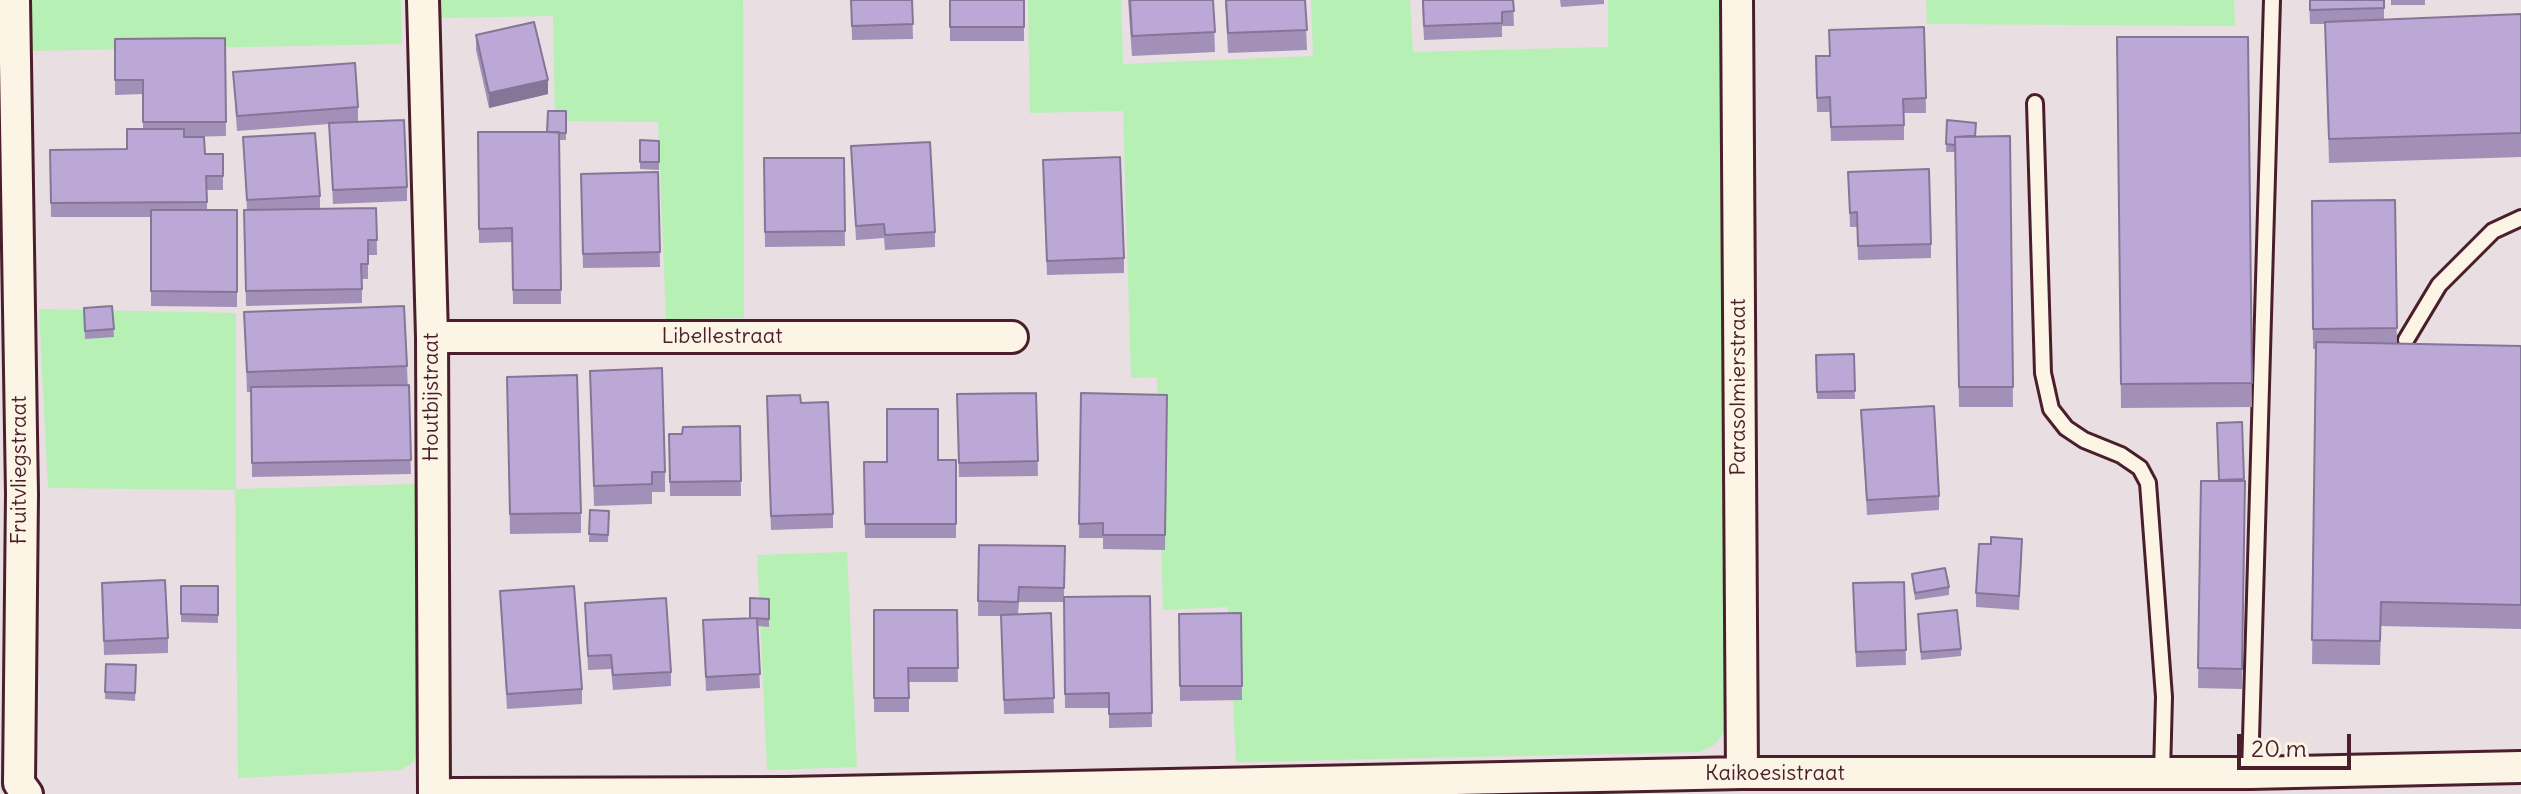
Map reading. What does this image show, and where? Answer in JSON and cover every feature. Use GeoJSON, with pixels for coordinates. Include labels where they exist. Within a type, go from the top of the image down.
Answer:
{"type":"FeatureCollection","features":[{"type":"Feature","properties":{"kind":"street","name":"Fruitvliegstraat"},"geometry":{"type":"LineString","coordinates":[[14,0],[22,494],[19,783],[27,794]]}},
{"type":"Feature","properties":{"kind":"street","name":"Houtbijstraat"},"geometry":{"type":"LineString","coordinates":[[423,0],[432,337],[434,794]]}},
{"type":"Feature","properties":{"kind":"street","name":"Parasolmierstraat"},"geometry":{"type":"LineString","coordinates":[[1737,0],[1742,773]]}},
{"type":"Feature","properties":{"kind":"street","name":"Libellestraat"},"geometry":{"type":"LineString","coordinates":[[432,337],[1012,337]]}},
{"type":"Feature","properties":{"kind":"street","name":"Kaikoesistraat"},"geometry":{"type":"LineString","coordinates":[[453,794],[786,793],[1742,773],[2162,773],[2237,780],[2521,767]]}},
{"type":"Feature","properties":{"kind":"lane"},"geometry":{"type":"LineString","coordinates":[[2237,780],[2272,0]]}},
{"type":"Feature","properties":{"kind":"lane"},"geometry":{"type":"LineString","coordinates":[[2035,103],[2043,373],[2051,409],[2066,428],[2084,440],[2131,461],[2140,468],[2148,483],[2164,697],[2162,773]]}},
{"type":"Feature","properties":{"kind":"lane"},"geometry":{"type":"LineString","coordinates":[[2406,340],[2439,285],[2493,231],[2521,218]]}},
{"type":"Feature","properties":{"kind":"green space"},"geometry":{"type":"Polygon","coordinates":[[[27,0],[401,0],[402,44],[28,51],[27,0]]]}},
{"type":"Feature","properties":{"kind":"green space"},"geometry":{"type":"Polygon","coordinates":[[[438,0],[743,0],[744,318],[666,319],[658,122],[555,121],[553,16],[438,18],[438,0]]]}},
{"type":"Feature","properties":{"kind":"green space"},"geometry":{"type":"Polygon","coordinates":[[[1028,0],[1121,0],[1123,64],[1313,56],[1311,0],[1410,0],[1413,52],[1608,47],[1608,0],[1721,0],[1726,730],[1714,745],[1699,752],[1236,762],[1228,607],[1163,610],[1157,377],[1131,378],[1123,111],[1030,113],[1028,0]]]}},
{"type":"Feature","properties":{"kind":"green space"},"geometry":{"type":"Polygon","coordinates":[[[1926,0],[2234,0],[2235,26],[1927,24],[1926,0]]]}},
{"type":"Feature","properties":{"kind":"green space"},"geometry":{"type":"Polygon","coordinates":[[[39,309],[236,313],[236,489],[416,484],[420,742],[414,762],[401,770],[238,778],[235,490],[48,488],[39,309]]]}},
{"type":"Feature","properties":{"kind":"green space"},"geometry":{"type":"Polygon","coordinates":[[[847,552],[857,767],[767,770],[757,555],[847,552]]]}},
{"type":"Feature","properties":{"kind":"building"},"geometry":{"type":"Polygon","coordinates":[[[851,0],[912,0],[913,24],[852,26],[851,0]]]}},
{"type":"Feature","properties":{"kind":"building"},"geometry":{"type":"Polygon","coordinates":[[[950,0],[1024,0],[1024,27],[950,27],[950,0]]]}},
{"type":"Feature","properties":{"kind":"building"},"geometry":{"type":"Polygon","coordinates":[[[1130,0],[1213,0],[1215,32],[1132,36],[1130,0]]]}},
{"type":"Feature","properties":{"kind":"building"},"geometry":{"type":"Polygon","coordinates":[[[1226,0],[1305,0],[1307,30],[1228,33],[1226,0]]]}},
{"type":"Feature","properties":{"kind":"building"},"geometry":{"type":"Polygon","coordinates":[[[1423,0],[1513,0],[1514,11],[1502,12],[1502,23],[1424,26],[1423,0]]]}},
{"type":"Feature","properties":{"kind":"building"},"geometry":{"type":"Polygon","coordinates":[[[2310,0],[2384,0],[2384,8],[2310,10],[2310,0]]]}},
{"type":"Feature","properties":{"kind":"building"},"geometry":{"type":"Polygon","coordinates":[[[2521,14],[2521,133],[2329,139],[2325,22],[2521,14]]]}},
{"type":"Feature","properties":{"kind":"building"},"geometry":{"type":"Polygon","coordinates":[[[534,22],[548,80],[489,93],[476,35],[534,22]]]}},
{"type":"Feature","properties":{"kind":"building"},"geometry":{"type":"Polygon","coordinates":[[[1924,27],[1926,98],[1903,99],[1904,125],[1831,127],[1830,97],[1817,98],[1816,56],[1830,56],[1829,30],[1924,27]]]}},
{"type":"Feature","properties":{"kind":"building"},"geometry":{"type":"Polygon","coordinates":[[[2117,37],[2248,37],[2252,383],[2121,384],[2117,37]]]}},
{"type":"Feature","properties":{"kind":"building"},"geometry":{"type":"Polygon","coordinates":[[[225,38],[226,122],[143,122],[143,80],[115,80],[115,39],[225,38]]]}},
{"type":"Feature","properties":{"kind":"building"},"geometry":{"type":"Polygon","coordinates":[[[355,63],[358,107],[237,116],[233,72],[355,63]]]}},
{"type":"Feature","properties":{"kind":"building"},"geometry":{"type":"Polygon","coordinates":[[[548,111],[566,111],[566,133],[547,132],[548,111]]]}},
{"type":"Feature","properties":{"kind":"building"},"geometry":{"type":"Polygon","coordinates":[[[404,120],[407,187],[333,190],[329,123],[404,120]]]}},
{"type":"Feature","properties":{"kind":"building"},"geometry":{"type":"Polygon","coordinates":[[[1947,120],[1976,123],[1975,136],[1955,137],[1955,145],[1946,144],[1947,120]]]}},
{"type":"Feature","properties":{"kind":"building"},"geometry":{"type":"Polygon","coordinates":[[[127,129],[184,129],[184,137],[204,137],[205,154],[223,154],[223,176],[206,176],[207,202],[51,203],[50,150],[127,149],[127,129]]]}},
{"type":"Feature","properties":{"kind":"building"},"geometry":{"type":"Polygon","coordinates":[[[478,132],[559,132],[561,290],[513,290],[512,228],[479,229],[478,132]]]}},
{"type":"Feature","properties":{"kind":"building"},"geometry":{"type":"Polygon","coordinates":[[[315,133],[320,196],[247,200],[243,137],[315,133]]]}},
{"type":"Feature","properties":{"kind":"building"},"geometry":{"type":"Polygon","coordinates":[[[2010,136],[2013,387],[1959,387],[1955,137],[2010,136]]]}},
{"type":"Feature","properties":{"kind":"building"},"geometry":{"type":"Polygon","coordinates":[[[640,140],[659,141],[659,162],[640,162],[640,140]]]}},
{"type":"Feature","properties":{"kind":"building"},"geometry":{"type":"Polygon","coordinates":[[[930,142],[935,232],[885,235],[884,224],[856,226],[851,146],[930,142]]]}},
{"type":"Feature","properties":{"kind":"building"},"geometry":{"type":"Polygon","coordinates":[[[1120,157],[1124,258],[1047,261],[1043,160],[1120,157]]]}},
{"type":"Feature","properties":{"kind":"building"},"geometry":{"type":"Polygon","coordinates":[[[764,158],[844,158],[845,231],[765,232],[764,158]]]}},
{"type":"Feature","properties":{"kind":"building"},"geometry":{"type":"Polygon","coordinates":[[[1929,169],[1931,244],[1858,246],[1857,212],[1850,213],[1848,172],[1929,169]]]}},
{"type":"Feature","properties":{"kind":"building"},"geometry":{"type":"Polygon","coordinates":[[[658,172],[660,252],[583,254],[581,174],[658,172]]]}},
{"type":"Feature","properties":{"kind":"building"},"geometry":{"type":"Polygon","coordinates":[[[2395,200],[2397,328],[2313,329],[2312,201],[2395,200]]]}},
{"type":"Feature","properties":{"kind":"building"},"geometry":{"type":"Polygon","coordinates":[[[376,208],[377,240],[368,240],[368,264],[361,264],[362,289],[246,291],[244,210],[376,208]]]}},
{"type":"Feature","properties":{"kind":"building"},"geometry":{"type":"Polygon","coordinates":[[[151,210],[237,210],[237,292],[151,291],[151,210]]]}},
{"type":"Feature","properties":{"kind":"building"},"geometry":{"type":"Polygon","coordinates":[[[112,306],[114,329],[85,331],[84,308],[112,306]]]}},
{"type":"Feature","properties":{"kind":"building"},"geometry":{"type":"Polygon","coordinates":[[[404,306],[407,366],[247,372],[244,312],[404,306]]]}},
{"type":"Feature","properties":{"kind":"building"},"geometry":{"type":"Polygon","coordinates":[[[2316,342],[2521,346],[2521,605],[2381,602],[2380,641],[2312,640],[2316,342]]]}},
{"type":"Feature","properties":{"kind":"building"},"geometry":{"type":"Polygon","coordinates":[[[1854,354],[1855,391],[1817,392],[1816,355],[1854,354]]]}},
{"type":"Feature","properties":{"kind":"building"},"geometry":{"type":"Polygon","coordinates":[[[662,368],[665,472],[652,472],[652,484],[594,486],[590,371],[662,368]]]}},
{"type":"Feature","properties":{"kind":"building"},"geometry":{"type":"Polygon","coordinates":[[[577,375],[581,513],[510,514],[507,377],[577,375]]]}},
{"type":"Feature","properties":{"kind":"building"},"geometry":{"type":"Polygon","coordinates":[[[409,385],[411,460],[252,463],[251,387],[409,385]]]}},
{"type":"Feature","properties":{"kind":"building"},"geometry":{"type":"Polygon","coordinates":[[[1036,393],[1038,461],[959,463],[957,394],[1036,393]]]}},
{"type":"Feature","properties":{"kind":"building"},"geometry":{"type":"Polygon","coordinates":[[[1081,393],[1167,395],[1165,535],[1103,535],[1103,523],[1079,524],[1081,393]]]}},
{"type":"Feature","properties":{"kind":"building"},"geometry":{"type":"Polygon","coordinates":[[[800,395],[801,403],[828,402],[833,514],[771,516],[767,396],[800,395]]]}},
{"type":"Feature","properties":{"kind":"building"},"geometry":{"type":"Polygon","coordinates":[[[1934,406],[1939,496],[1867,500],[1861,410],[1934,406]]]}},
{"type":"Feature","properties":{"kind":"building"},"geometry":{"type":"Polygon","coordinates":[[[887,409],[938,409],[938,460],[956,460],[956,524],[865,524],[864,462],[887,462],[887,409]]]}},
{"type":"Feature","properties":{"kind":"building"},"geometry":{"type":"Polygon","coordinates":[[[2242,422],[2244,479],[2219,480],[2217,423],[2242,422]]]}},
{"type":"Feature","properties":{"kind":"building"},"geometry":{"type":"Polygon","coordinates":[[[740,426],[741,481],[670,482],[669,434],[682,434],[683,427],[740,426]]]}},
{"type":"Feature","properties":{"kind":"building"},"geometry":{"type":"Polygon","coordinates":[[[2201,481],[2245,481],[2242,669],[2198,668],[2201,481]]]}},
{"type":"Feature","properties":{"kind":"building"},"geometry":{"type":"Polygon","coordinates":[[[590,510],[609,511],[608,535],[589,534],[590,510]]]}},
{"type":"Feature","properties":{"kind":"building"},"geometry":{"type":"Polygon","coordinates":[[[1991,537],[2022,539],[2019,596],[1976,593],[1979,544],[1991,544],[1991,537]]]}},
{"type":"Feature","properties":{"kind":"building"},"geometry":{"type":"Polygon","coordinates":[[[979,545],[1065,546],[1064,588],[1019,587],[1018,602],[978,601],[979,545]]]}},
{"type":"Feature","properties":{"kind":"building"},"geometry":{"type":"Polygon","coordinates":[[[1945,568],[1949,587],[1915,593],[1912,574],[1945,568]]]}},
{"type":"Feature","properties":{"kind":"building"},"geometry":{"type":"Polygon","coordinates":[[[165,580],[168,638],[104,641],[102,583],[165,580]]]}},
{"type":"Feature","properties":{"kind":"building"},"geometry":{"type":"Polygon","coordinates":[[[1904,582],[1906,650],[1856,652],[1853,583],[1904,582]]]}},
{"type":"Feature","properties":{"kind":"building"},"geometry":{"type":"Polygon","coordinates":[[[181,586],[218,586],[218,615],[181,614],[181,586]]]}},
{"type":"Feature","properties":{"kind":"building"},"geometry":{"type":"Polygon","coordinates":[[[574,586],[582,689],[507,694],[500,591],[574,586]]]}},
{"type":"Feature","properties":{"kind":"building"},"geometry":{"type":"Polygon","coordinates":[[[1150,596],[1152,713],[1109,714],[1109,693],[1065,694],[1064,597],[1150,596]]]}},
{"type":"Feature","properties":{"kind":"building"},"geometry":{"type":"Polygon","coordinates":[[[666,598],[671,672],[613,675],[611,655],[588,656],[585,603],[666,598]]]}},
{"type":"Feature","properties":{"kind":"building"},"geometry":{"type":"Polygon","coordinates":[[[750,598],[769,599],[769,619],[750,618],[750,598]]]}},
{"type":"Feature","properties":{"kind":"building"},"geometry":{"type":"Polygon","coordinates":[[[874,610],[957,610],[958,668],[908,668],[909,698],[874,698],[874,610]]]}},
{"type":"Feature","properties":{"kind":"building"},"geometry":{"type":"Polygon","coordinates":[[[1957,610],[1961,649],[1921,652],[1918,614],[1957,610]]]}},
{"type":"Feature","properties":{"kind":"building"},"geometry":{"type":"Polygon","coordinates":[[[1051,613],[1054,698],[1004,700],[1001,615],[1051,613]]]}},
{"type":"Feature","properties":{"kind":"building"},"geometry":{"type":"Polygon","coordinates":[[[1241,613],[1242,686],[1180,686],[1179,614],[1241,613]]]}},
{"type":"Feature","properties":{"kind":"building"},"geometry":{"type":"Polygon","coordinates":[[[757,618],[760,674],[706,677],[703,620],[757,618]]]}},
{"type":"Feature","properties":{"kind":"building"},"geometry":{"type":"Polygon","coordinates":[[[106,664],[136,665],[135,693],[105,692],[106,664]]]}}]}
